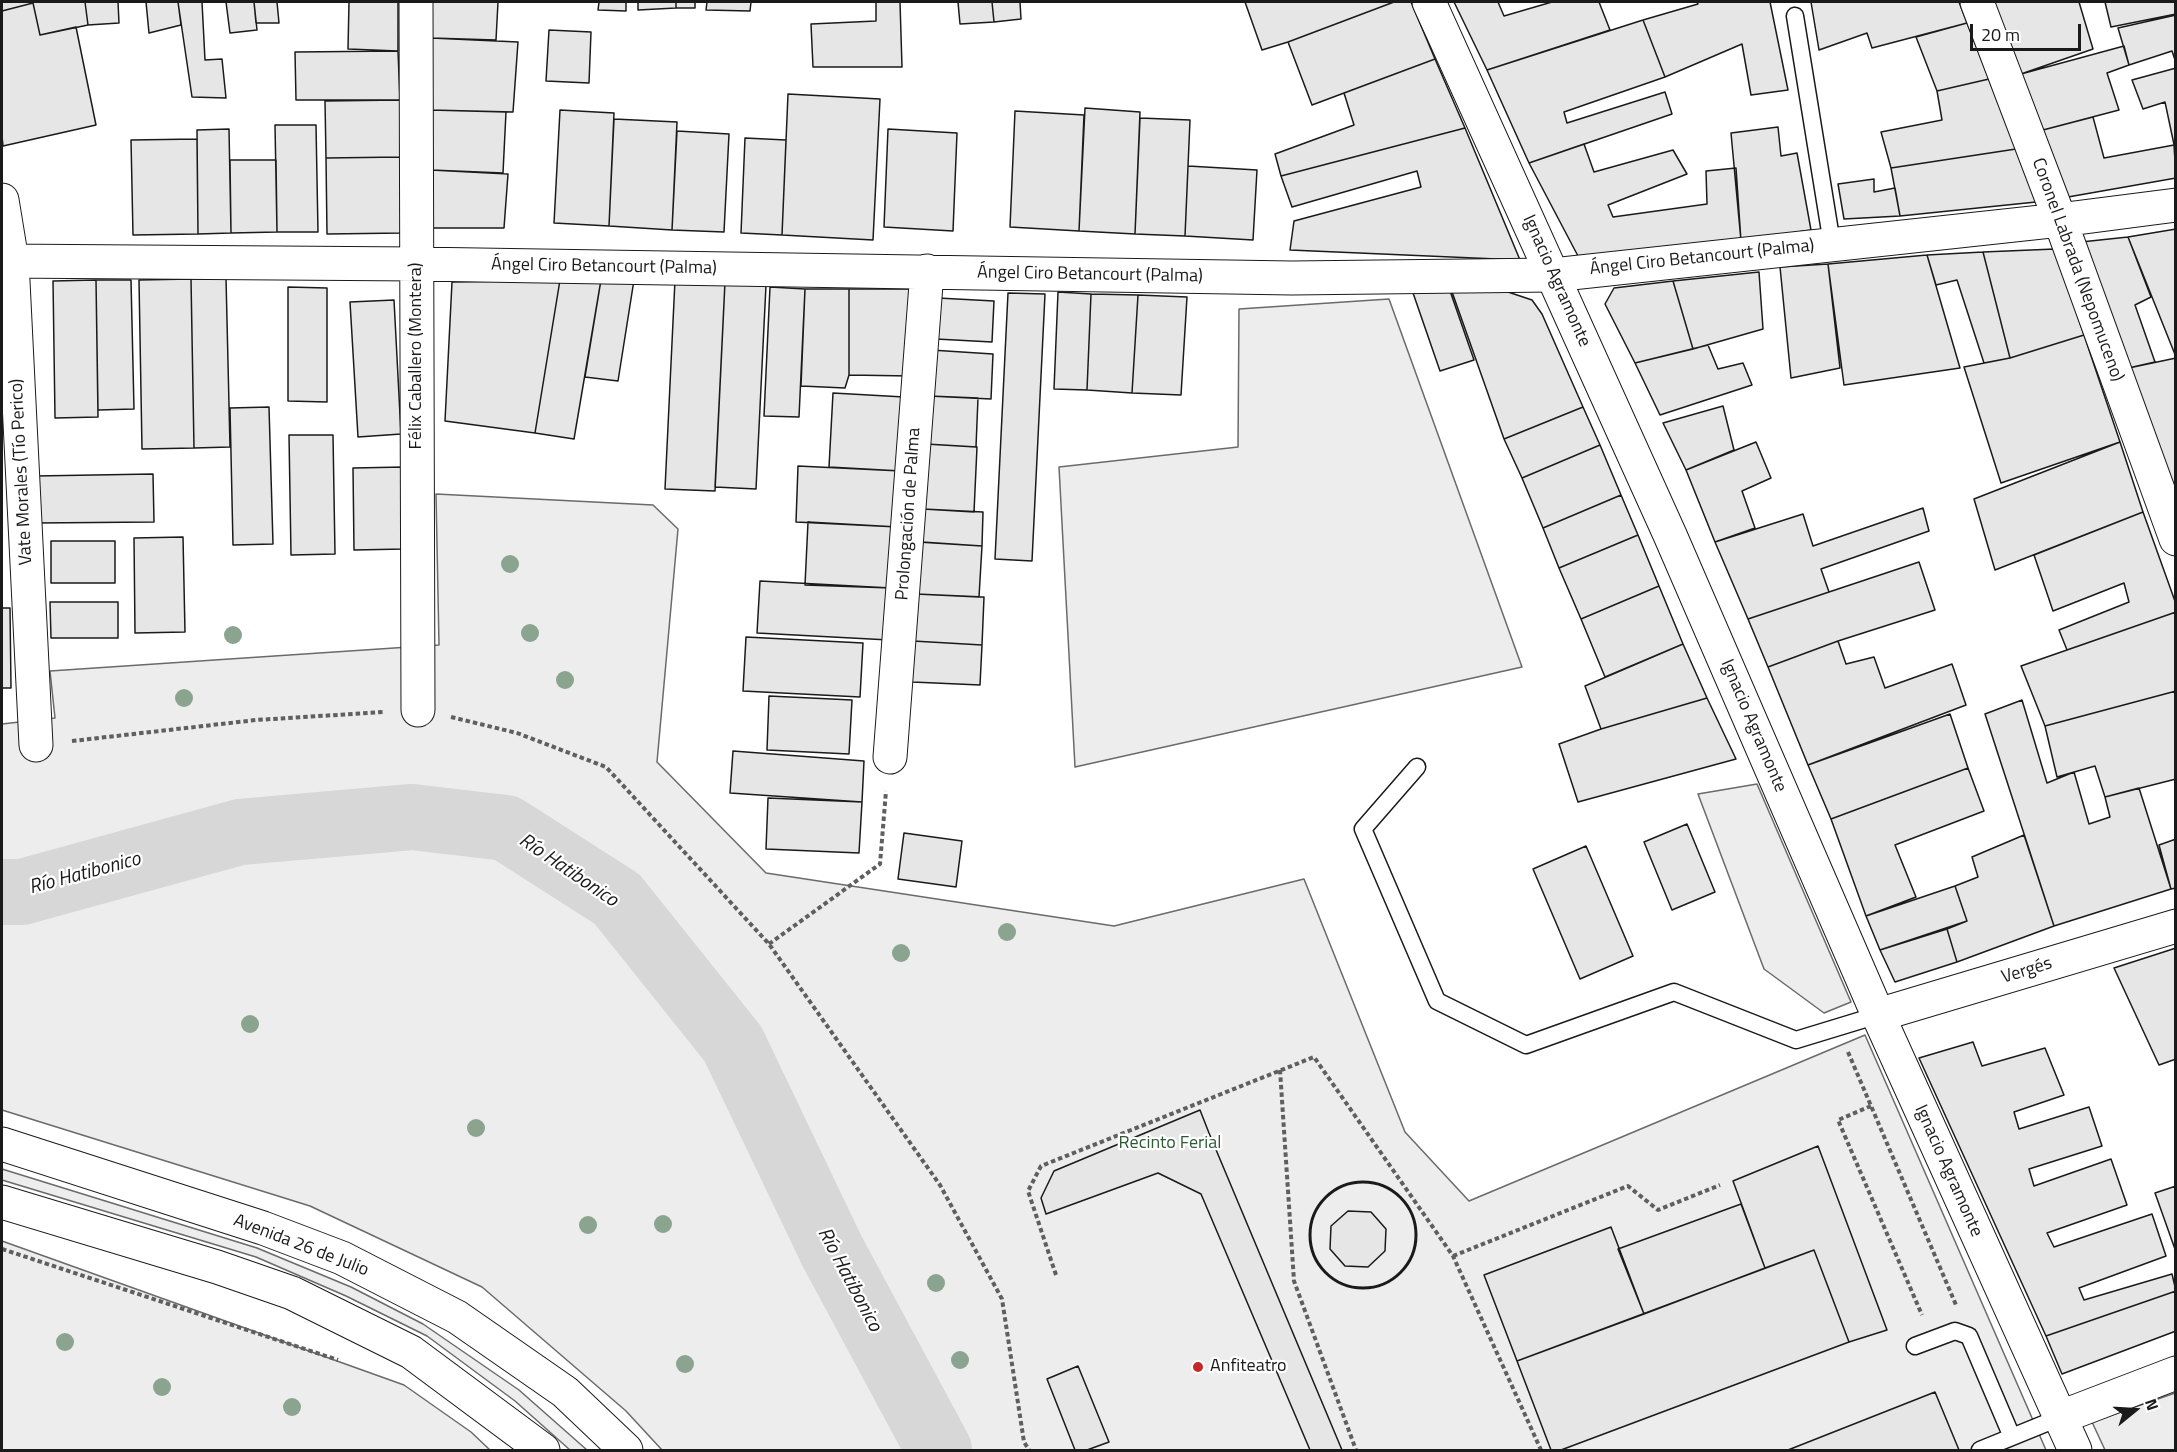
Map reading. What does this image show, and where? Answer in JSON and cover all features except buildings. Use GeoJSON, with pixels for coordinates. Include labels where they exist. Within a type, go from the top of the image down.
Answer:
{"type":"FeatureCollection","features":[{"type":"Feature","properties":{"kind":"street","name":"Félix Caballero (Montera)"},"geometry":{"type":"LineString","coordinates":[[416,2],[418,710]]}},
{"type":"Feature","properties":{"kind":"street","name":"Ignacio Agramonte"},"geometry":{"type":"LineString","coordinates":[[1429,2],[1675,546],[1878,1015],[2075,1450]]}},
{"type":"Feature","properties":{"kind":"street","name":"Coronel Labrada (Nepomuceno)"},"geometry":{"type":"LineString","coordinates":[[1977,2],[2060,220],[2175,539]]}},
{"type":"Feature","properties":{"kind":"street","name":"Vate Morales (Tío Perico)"},"geometry":{"type":"LineString","coordinates":[[2,200],[36,745]]}},
{"type":"Feature","properties":{"kind":"street","name":"Ángel Ciro Betancourt (Palma)"},"geometry":{"type":"LineString","coordinates":[[7,261],[417,264],[1292,278],[1553,274],[2060,220],[2175,205]]}},
{"type":"Feature","properties":{"kind":"street","name":"Prolongación de Palma"},"geometry":{"type":"LineString","coordinates":[[890,758],[927,272]]}},
{"type":"Feature","properties":{"kind":"street","name":"Vergés"},"geometry":{"type":"LineString","coordinates":[[1878,1015],[2175,927]]}},
{"type":"Feature","properties":{"kind":"street","name":"Avenida 26 de Julio"},"geometry":{"type":"LineString","coordinates":[[2,1144],[263,1228],[342,1258],[457,1317],[565,1392],[626,1450]]}},
{"type":"Feature","properties":{"kind":"street"},"geometry":{"type":"LineString","coordinates":[[2,1202],[217,1267],[292,1293],[411,1352],[543,1450]]}},
{"type":"Feature","properties":{"kind":"street"},"geometry":{"type":"LineString","coordinates":[[2061,1417],[2175,1373]]}},
{"type":"Feature","properties":{"kind":"lane"},"geometry":{"type":"LineString","coordinates":[[1795,16],[1832,244]]}},
{"type":"Feature","properties":{"kind":"lane"},"geometry":{"type":"LineString","coordinates":[[1417,767],[1363,829],[1437,1001],[1526,1045],[1674,992],[1796,1040],[1878,1015]]}},
{"type":"Feature","properties":{"kind":"lane"},"geometry":{"type":"LineString","coordinates":[[1915,1346],[1954,1331],[1969,1335],[2012,1437]]}},
{"type":"Feature","properties":{"kind":"lane"},"geometry":{"type":"LineString","coordinates":[[1980,1450],[2061,1417]]}},
{"type":"Feature","properties":{"kind":"path"},"geometry":{"type":"LineString","coordinates":[[36,745],[256,720],[418,710],[518,733],[606,767],[769,944],[940,1185],[1002,1299],[1024,1442],[1029,1450]]}},
{"type":"Feature","properties":{"kind":"path"},"geometry":{"type":"LineString","coordinates":[[769,944],[880,864],[890,758]]}},
{"type":"Feature","properties":{"kind":"path"},"geometry":{"type":"LineString","coordinates":[[1837,1027],[1969,1335]]}},
{"type":"Feature","properties":{"kind":"path"},"geometry":{"type":"LineString","coordinates":[[1056,1275],[1028,1191],[1041,1166],[1314,1057],[1453,1256],[1541,1450]]}},
{"type":"Feature","properties":{"kind":"path"},"geometry":{"type":"LineString","coordinates":[[1280,1070],[1294,1281],[1356,1450]]}},
{"type":"Feature","properties":{"kind":"path"},"geometry":{"type":"LineString","coordinates":[[1871,1106],[1838,1120],[1923,1318]]}},
{"type":"Feature","properties":{"kind":"path"},"geometry":{"type":"LineString","coordinates":[[1453,1256],[1628,1186],[1658,1210],[1720,1185]]}},
{"type":"Feature","properties":{"kind":"path"},"geometry":{"type":"LineString","coordinates":[[2,1249],[338,1360]]}},
{"type":"Feature","properties":{"kind":"shaded area"},"geometry":{"type":"Polygon","coordinates":[[[1389,299],[1522,667],[1075,767],[1059,467],[1238,447],[1239,309],[1389,299]]]}},
{"type":"Feature","properties":{"kind":"shaded area"},"geometry":{"type":"Polygon","coordinates":[[[436,494],[653,505],[678,529],[657,762],[766,873],[1114,926],[1304,879],[1405,1132],[1469,1201],[1865,1035],[2046,1450],[662,1450],[626,1411],[482,1287],[310,1206],[2,1110],[2,724],[55,718],[50,671],[439,645],[436,494]]]}},
{"type":"Feature","properties":{"kind":"shaded area"},"geometry":{"type":"Polygon","coordinates":[[[1757,784],[1851,1002],[1824,1013],[1764,969],[1698,794],[1757,784]]]}},
{"type":"Feature","properties":{"kind":"shaded area"},"geometry":{"type":"Polygon","coordinates":[[[2,1169],[257,1248],[351,1287],[423,1324],[519,1390],[587,1450],[570,1450],[515,1401],[427,1336],[346,1296],[256,1257],[2,1180],[2,1169]]]}},
{"type":"Feature","properties":{"kind":"shaded area"},"geometry":{"type":"Polygon","coordinates":[[[2,1241],[404,1385],[471,1432],[490,1450],[2,1450],[2,1241]]]}},
{"type":"Feature","properties":{"kind":"shaded area"},"geometry":{"type":"Polygon","coordinates":[[[2175,1393],[2175,1450],[2105,1450],[2092,1422],[2175,1393]]]}},
{"type":"Feature","properties":{"kind":"waterway","name":"Río Hatibonico"},"geometry":{"type":"LineString","coordinates":[[2,892],[22,892],[240,832],[412,817],[506,828],[617,899],[733,1044],[832,1251],[939,1450]]}},
{"type":"Feature","properties":{"kind":"wall"},"geometry":{"type":"LineString","coordinates":[[1363,1182],[1383,1186],[1400,1198],[1412,1215],[1416,1235],[1412,1255],[1400,1272],[1383,1284],[1363,1288],[1343,1284],[1326,1272],[1314,1255],[1310,1235],[1314,1215],[1326,1198],[1343,1186],[1363,1182]]}},
{"type":"Feature","properties":{"kind":"place","name":"Anfiteatro"},"geometry":{"type":"Point","coordinates":[1198,1367]}},
{"type":"Feature","properties":{"kind":"park label","name":"Recinto Ferial"},"geometry":{"type":"Point","coordinates":[1170,1144]}}]}
